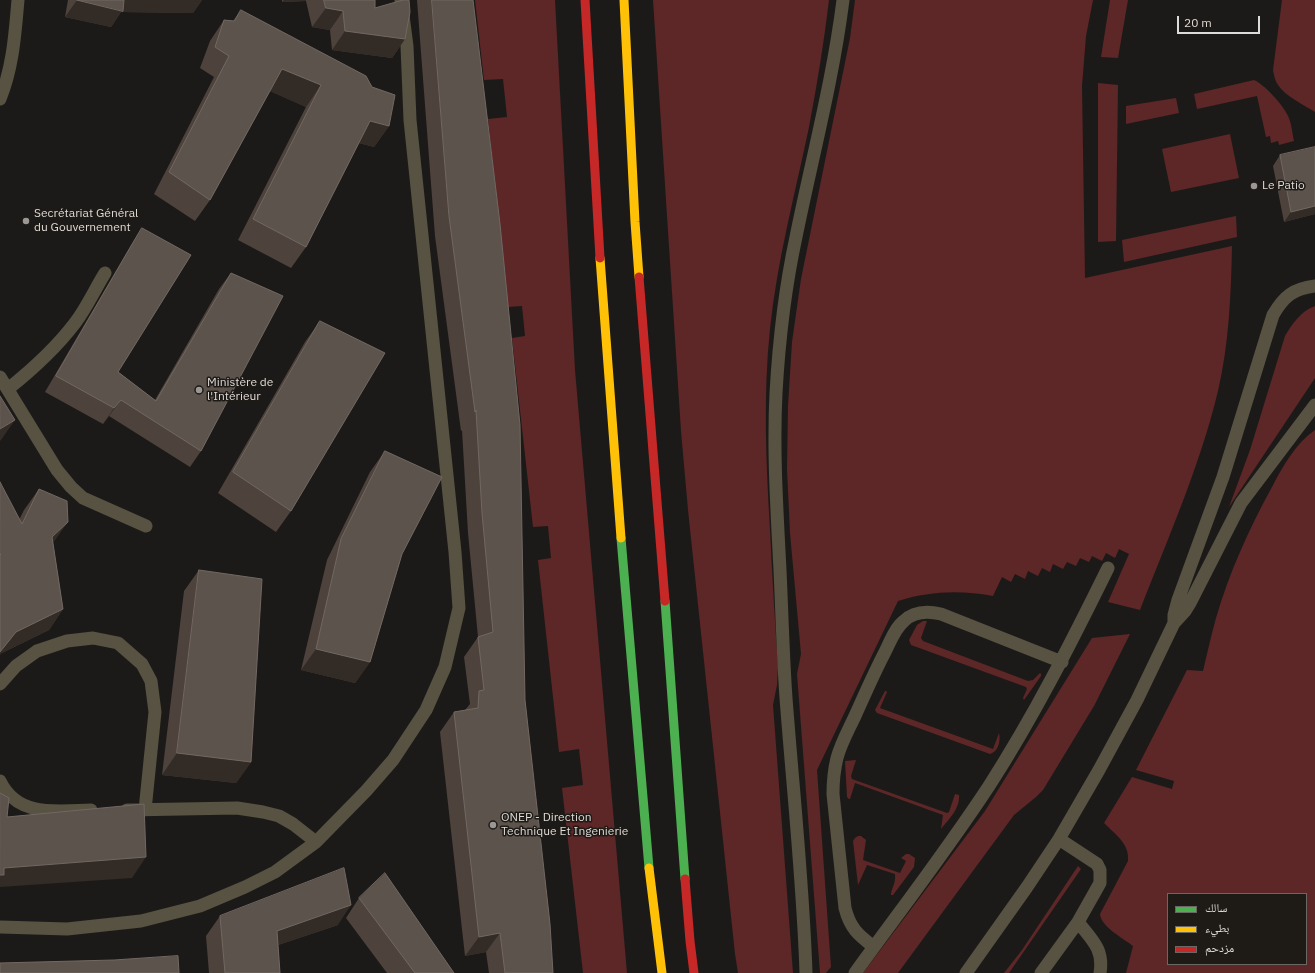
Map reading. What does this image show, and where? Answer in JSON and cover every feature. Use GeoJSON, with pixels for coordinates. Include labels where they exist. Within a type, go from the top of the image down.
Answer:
{"type":"FeatureCollection","features":[{"type":"Feature","properties":{"kind":"main road"},"geometry":{"type":"LineString","coordinates":[[585,0],[597,230],[609,393],[646,837],[662,973]]}},
{"type":"Feature","properties":{"kind":"main road"},"geometry":{"type":"LineString","coordinates":[[624,0],[635,230],[659,524],[690,940],[694,973]]}},
{"type":"Feature","properties":{"kind":"lane"},"geometry":{"type":"LineString","coordinates":[[0,99],[3,82],[15,39],[18,0]]}},
{"type":"Feature","properties":{"kind":"lane"},"geometry":{"type":"LineString","coordinates":[[0,927],[67,929],[141,921],[193,908],[245,887],[275,872],[316,842],[366,791],[393,760],[426,710],[445,667],[459,608],[452,515],[411,128],[407,46],[401,0]]}},
{"type":"Feature","properties":{"kind":"lane"},"geometry":{"type":"LineString","coordinates":[[806,973],[801,869],[786,696],[776,496],[776,394],[780,343],[795,239],[835,52],[843,0]]}},
{"type":"Feature","properties":{"kind":"lane"},"geometry":{"type":"LineString","coordinates":[[8,390],[58,344],[76,322],[105,273]]}},
{"type":"Feature","properties":{"kind":"lane"},"geometry":{"type":"LineString","coordinates":[[1174,622],[1174,615],[1178,600],[1226,470],[1273,315],[1280,303],[1290,294],[1302,288],[1315,286]]}},
{"type":"Feature","properties":{"kind":"lane"},"geometry":{"type":"LineString","coordinates":[[0,376],[57,470],[71,487],[83,498],[146,526]]}},
{"type":"Feature","properties":{"kind":"lane"},"geometry":{"type":"LineString","coordinates":[[966,973],[1027,887],[1058,839],[1099,770],[1137,700],[1174,622],[1185,611],[1190,603],[1241,503],[1315,405]]}},
{"type":"Feature","properties":{"kind":"lane"},"geometry":{"type":"LineString","coordinates":[[855,973],[946,849],[989,785],[1062,662],[1108,568]]}},
{"type":"Feature","properties":{"kind":"lane"},"geometry":{"type":"LineString","coordinates":[[874,946],[858,934],[847,918],[833,794],[833,777],[837,757],[847,732],[897,628],[904,620],[921,612],[941,614],[1062,662]]}},
{"type":"Feature","properties":{"kind":"lane"},"geometry":{"type":"LineString","coordinates":[[0,684],[16,666],[36,650],[67,641],[93,638],[118,643],[142,664],[152,681],[155,712],[145,810]]}},
{"type":"Feature","properties":{"kind":"lane"},"geometry":{"type":"LineString","coordinates":[[0,781],[4,788],[20,804],[34,810],[100,810]]}},
{"type":"Feature","properties":{"kind":"lane"},"geometry":{"type":"LineString","coordinates":[[115,810],[237,808],[263,812],[279,816],[293,824],[316,842]]}},
{"type":"Feature","properties":{"kind":"lane"},"geometry":{"type":"LineString","coordinates":[[1041,973],[1078,922],[1100,883],[1100,870],[1097,864],[1058,839]]}},
{"type":"Feature","properties":{"kind":"lane"},"geometry":{"type":"LineString","coordinates":[[1078,922],[1099,950],[1102,963],[1100,973]]}},
{"type":"Feature","properties":{"kind":"shaded area"},"geometry":{"type":"Polygon","coordinates":[[[475,0],[555,0],[575,370],[627,973],[583,973],[562,788],[583,785],[579,749],[559,752],[538,560],[551,558],[548,526],[533,527],[512,338],[525,336],[522,306],[508,307],[488,119],[507,117],[503,79],[484,80],[475,0]]]}},
{"type":"Feature","properties":{"kind":"shaded area"},"geometry":{"type":"Polygon","coordinates":[[[653,0],[829,0],[823,48],[812,111],[777,278],[770,329],[766,379],[767,479],[778,667],[777,685],[773,705],[793,973],[738,973],[735,954],[681,431],[653,0]]]}},
{"type":"Feature","properties":{"kind":"shaded area"},"geometry":{"type":"Polygon","coordinates":[[[855,0],[1093,0],[1086,36],[1082,86],[1085,278],[1232,246],[1231,283],[1225,355],[1211,419],[1183,502],[1140,610],[1108,602],[1129,554],[1119,549],[1115,558],[1106,553],[1102,561],[1092,556],[1089,562],[1080,558],[1076,566],[1067,562],[1063,569],[1053,564],[1050,572],[1042,568],[1038,576],[1028,571],[1025,579],[1015,574],[1011,582],[1002,577],[993,596],[945,592],[922,595],[898,601],[817,770],[831,967],[826,973],[820,973],[797,674],[801,654],[790,533],[787,469],[788,406],[792,342],[801,279],[850,38],[855,0]]]}},
{"type":"Feature","properties":{"kind":"shaded area"},"geometry":{"type":"Polygon","coordinates":[[[1110,0],[1128,0],[1118,58],[1101,57],[1110,0]]]}},
{"type":"Feature","properties":{"kind":"shaded area"},"geometry":{"type":"Polygon","coordinates":[[[1282,0],[1315,0],[1315,112],[1285,93],[1276,82],[1273,70],[1282,0]]]}},
{"type":"Feature","properties":{"kind":"shaded area"},"geometry":{"type":"Polygon","coordinates":[[[1254,80],[1278,101],[1286,112],[1294,141],[1279,145],[1278,141],[1271,143],[1270,136],[1266,137],[1257,96],[1197,109],[1194,94],[1254,80]]]}},
{"type":"Feature","properties":{"kind":"shaded area"},"geometry":{"type":"Polygon","coordinates":[[[1098,83],[1118,85],[1116,241],[1098,242],[1098,83]]]}},
{"type":"Feature","properties":{"kind":"shaded area"},"geometry":{"type":"Polygon","coordinates":[[[1176,98],[1179,113],[1126,124],[1126,106],[1176,98]]]}},
{"type":"Feature","properties":{"kind":"shaded area"},"geometry":{"type":"Polygon","coordinates":[[[1230,134],[1239,178],[1171,192],[1162,149],[1230,134]]]}},
{"type":"Feature","properties":{"kind":"shaded area"},"geometry":{"type":"Polygon","coordinates":[[[1236,216],[1237,237],[1124,262],[1122,240],[1236,216]]]}},
{"type":"Feature","properties":{"kind":"shaded area"},"geometry":{"type":"Polygon","coordinates":[[[1315,306],[1315,378],[1229,507],[1250,450],[1285,336],[1305,311],[1315,306]]]}},
{"type":"Feature","properties":{"kind":"shaded area"},"geometry":{"type":"Polygon","coordinates":[[[1315,430],[1315,973],[1126,973],[1133,946],[1108,928],[1101,919],[1100,914],[1128,861],[1128,855],[1127,849],[1121,840],[1104,823],[1132,777],[1172,789],[1174,781],[1136,770],[1187,670],[1203,671],[1221,601],[1240,551],[1255,519],[1281,471],[1301,442],[1315,430]]]}},
{"type":"Feature","properties":{"kind":"shaded area"},"geometry":{"type":"Polygon","coordinates":[[[923,621],[927,621],[921,638],[923,641],[1028,681],[1033,680],[1040,673],[1041,676],[1024,700],[1023,698],[1027,689],[1026,687],[911,645],[909,640],[917,625],[923,621]]]}},
{"type":"Feature","properties":{"kind":"shaded area"},"geometry":{"type":"Polygon","coordinates":[[[1130,634],[1094,706],[1043,790],[1014,815],[898,973],[863,973],[985,811],[1092,638],[1130,634]]]}},
{"type":"Feature","properties":{"kind":"shaded area"},"geometry":{"type":"Polygon","coordinates":[[[885,691],[887,692],[880,708],[993,749],[999,733],[1000,736],[997,749],[990,754],[877,713],[875,710],[885,691]]]}},
{"type":"Feature","properties":{"kind":"shaded area"},"geometry":{"type":"Polygon","coordinates":[[[856,760],[851,776],[852,779],[947,813],[949,812],[955,794],[959,795],[958,805],[941,829],[943,815],[855,783],[849,799],[847,797],[845,761],[856,760]]]}},
{"type":"Feature","properties":{"kind":"shaded area"},"geometry":{"type":"Polygon","coordinates":[[[858,836],[861,836],[866,840],[863,860],[900,873],[906,861],[901,858],[906,854],[909,854],[915,858],[914,867],[893,895],[891,895],[895,881],[895,874],[867,865],[858,885],[853,841],[858,836]]]}},
{"type":"Feature","properties":{"kind":"shaded area"},"geometry":{"type":"Polygon","coordinates":[[[1078,866],[1081,869],[1009,973],[1004,973],[1022,950],[1078,866]]]}},
{"type":"Feature","properties":{"kind":"building"},"geometry":{"type":"Polygon","coordinates":[[[77,0],[124,0],[123,11],[77,0]]]}},
{"type":"Feature","properties":{"kind":"building"},"geometry":{"type":"Polygon","coordinates":[[[324,0],[375,0],[375,8],[403,0],[409,0],[410,12],[405,39],[345,31],[343,11],[326,8],[324,0]]]}},
{"type":"Feature","properties":{"kind":"building"},"geometry":{"type":"Polygon","coordinates":[[[432,0],[473,0],[500,224],[520,425],[525,700],[550,924],[553,973],[505,973],[500,933],[479,937],[454,712],[478,708],[479,691],[484,690],[478,637],[493,632],[482,513],[476,410],[475,412],[449,216],[432,0]]]}},
{"type":"Feature","properties":{"kind":"building"},"geometry":{"type":"Polygon","coordinates":[[[241,10],[366,76],[372,87],[395,95],[389,126],[370,121],[306,247],[253,219],[321,85],[282,69],[210,200],[169,172],[229,56],[215,47],[224,20],[234,21],[241,10]]]}},
{"type":"Feature","properties":{"kind":"building"},"geometry":{"type":"Polygon","coordinates":[[[1315,147],[1315,206],[1291,212],[1280,155],[1315,147]]]}},
{"type":"Feature","properties":{"kind":"building"},"geometry":{"type":"Polygon","coordinates":[[[142,228],[191,255],[118,372],[156,401],[231,273],[283,296],[201,451],[121,400],[114,408],[56,376],[142,228]]]}},
{"type":"Feature","properties":{"kind":"building"},"geometry":{"type":"Polygon","coordinates":[[[320,321],[385,353],[291,511],[233,472],[320,321]]]}},
{"type":"Feature","properties":{"kind":"building"},"geometry":{"type":"Polygon","coordinates":[[[0,396],[15,420],[0,429],[0,396]]]}},
{"type":"Feature","properties":{"kind":"building"},"geometry":{"type":"Polygon","coordinates":[[[385,451],[442,477],[402,554],[370,662],[316,649],[341,539],[385,451]]]}},
{"type":"Feature","properties":{"kind":"building"},"geometry":{"type":"Polygon","coordinates":[[[0,482],[22,524],[39,489],[67,501],[68,522],[52,537],[63,609],[16,632],[0,652],[1,554],[0,482]]]}},
{"type":"Feature","properties":{"kind":"building"},"geometry":{"type":"Polygon","coordinates":[[[199,570],[262,579],[251,762],[177,753],[199,570]]]}},
{"type":"Feature","properties":{"kind":"building"},"geometry":{"type":"Polygon","coordinates":[[[0,793],[9,798],[7,817],[144,804],[146,857],[4,868],[4,875],[0,875],[0,793]]]}},
{"type":"Feature","properties":{"kind":"building"},"geometry":{"type":"Polygon","coordinates":[[[344,868],[351,905],[277,931],[280,973],[225,973],[220,916],[344,868]]]}},
{"type":"Feature","properties":{"kind":"building"},"geometry":{"type":"Polygon","coordinates":[[[385,873],[454,973],[415,973],[359,898],[385,873]]]}},
{"type":"Feature","properties":{"kind":"building"},"geometry":{"type":"Polygon","coordinates":[[[178,956],[179,973],[0,973],[0,963],[114,960],[178,956]]]}},
{"type":"Feature","properties":{"kind":"traffic: fast"},"geometry":{"type":"LineString","coordinates":[[621,538],[649,868]]}},
{"type":"Feature","properties":{"kind":"traffic: fast"},"geometry":{"type":"LineString","coordinates":[[665,601],[685,879]]}},
{"type":"Feature","properties":{"kind":"traffic: slow"},"geometry":{"type":"LineString","coordinates":[[624,0],[639,277]]}},
{"type":"Feature","properties":{"kind":"traffic: slow"},"geometry":{"type":"LineString","coordinates":[[600,258],[621,538]]}},
{"type":"Feature","properties":{"kind":"traffic: slow"},"geometry":{"type":"LineString","coordinates":[[649,868],[662,973]]}},
{"type":"Feature","properties":{"kind":"traffic: jam"},"geometry":{"type":"LineString","coordinates":[[585,0],[600,258]]}},
{"type":"Feature","properties":{"kind":"traffic: jam"},"geometry":{"type":"LineString","coordinates":[[639,277],[665,601]]}},
{"type":"Feature","properties":{"kind":"traffic: jam"},"geometry":{"type":"LineString","coordinates":[[685,879],[694,973]]}},
{"type":"Feature","properties":{"kind":"place","name":"Le Patio"},"geometry":{"type":"Point","coordinates":[1254,186]}},
{"type":"Feature","properties":{"kind":"place","name":"Secrétariat Général du Gouvernement"},"geometry":{"type":"Point","coordinates":[26,221]}},
{"type":"Feature","properties":{"kind":"place","name":"Ministère de l'Intérieur"},"geometry":{"type":"Point","coordinates":[199,390]}},
{"type":"Feature","properties":{"kind":"place","name":"ONEP - Direction Technique Et Ingenierie"},"geometry":{"type":"Point","coordinates":[493,825]}}]}
